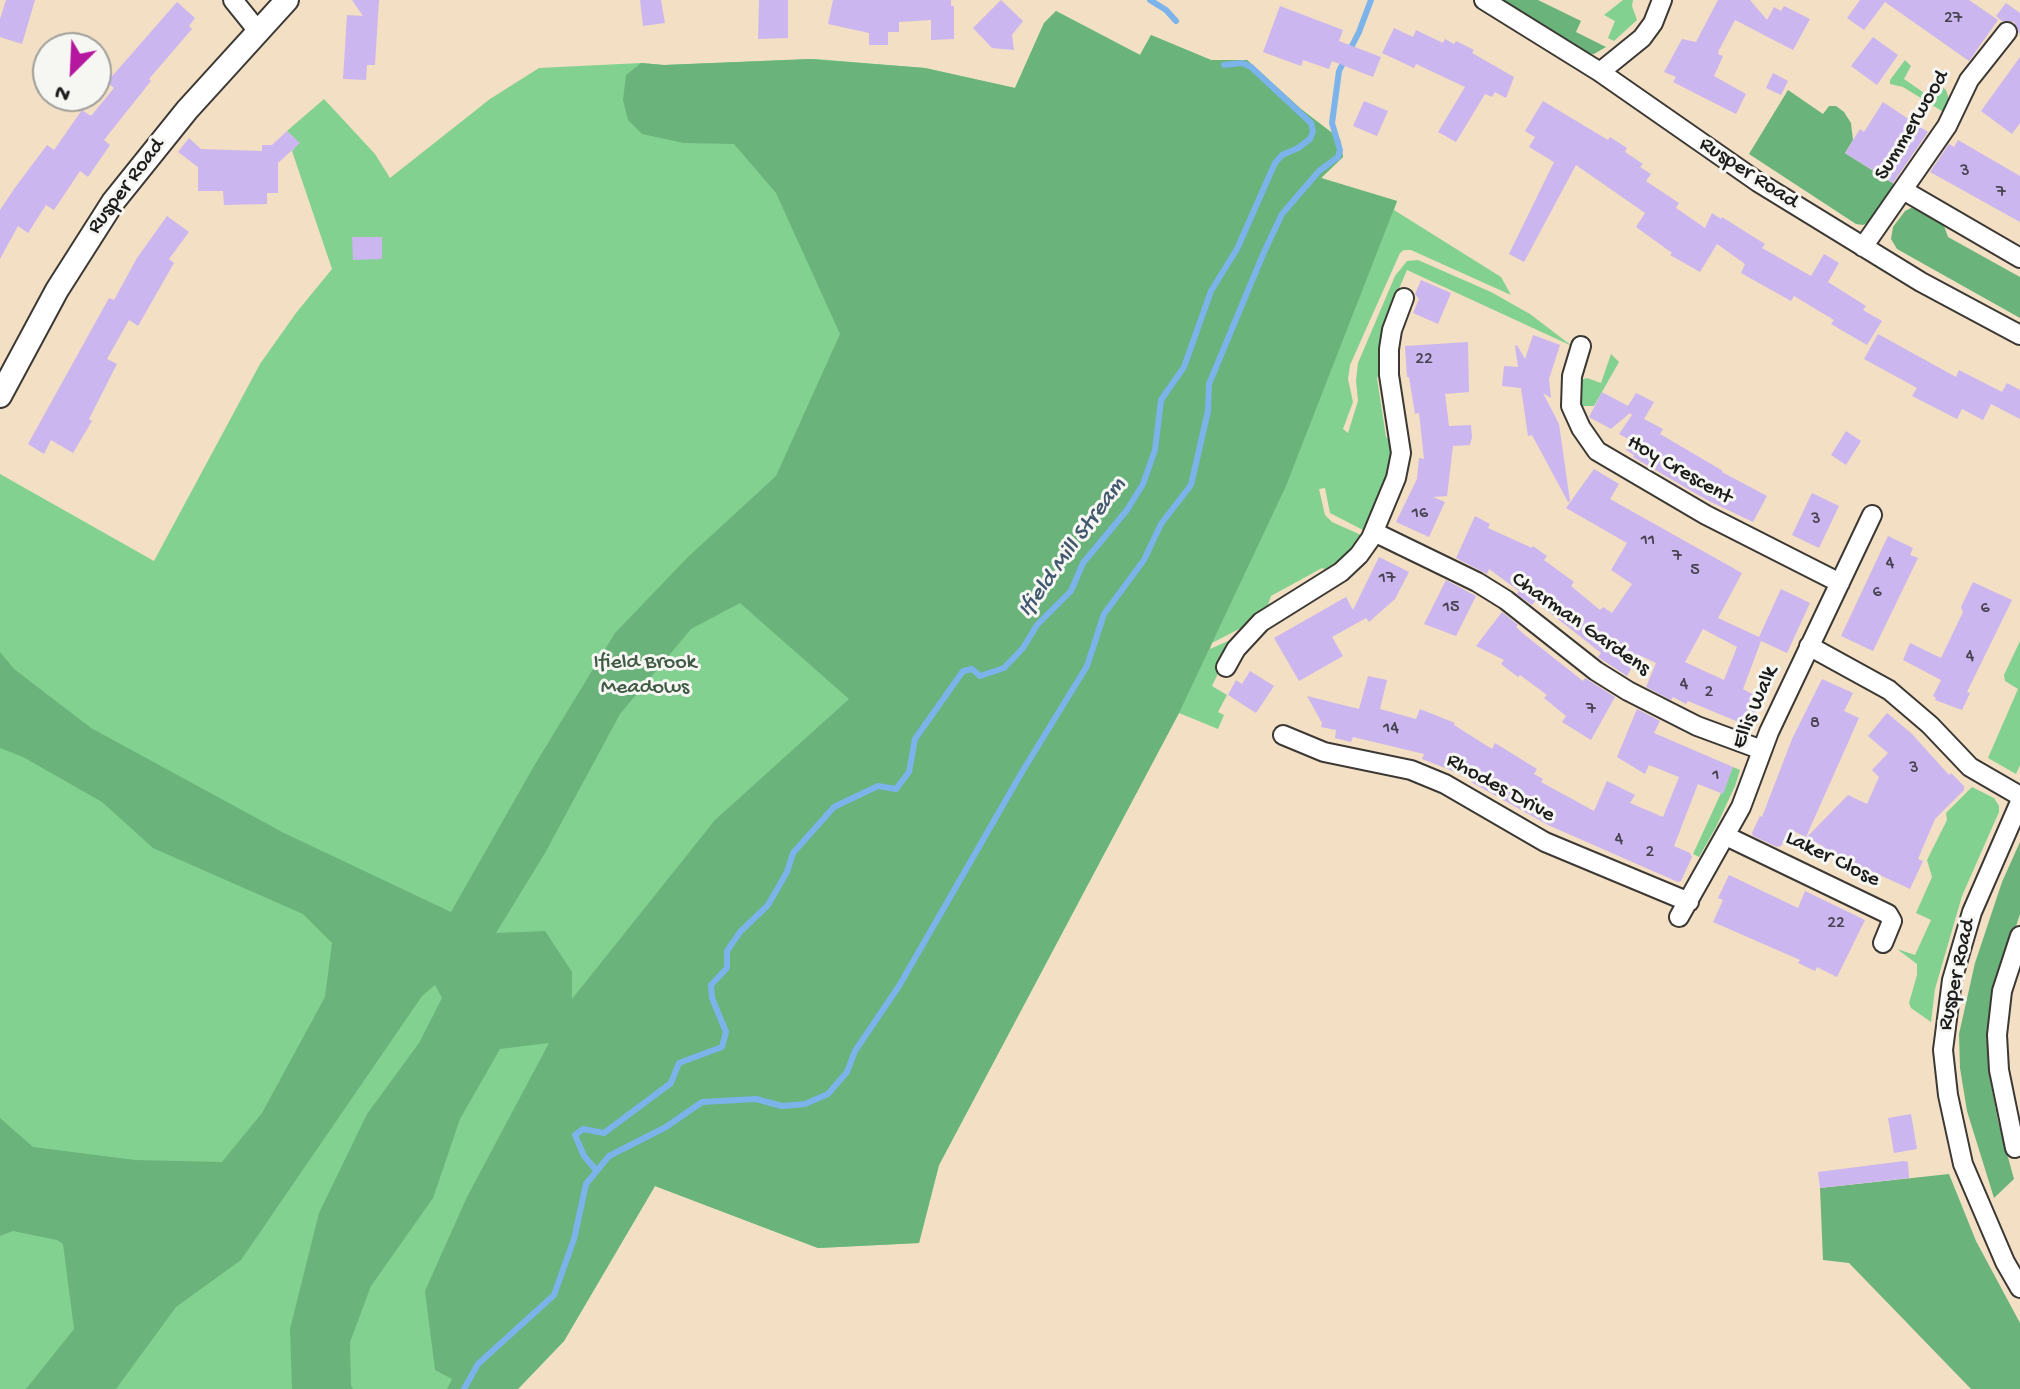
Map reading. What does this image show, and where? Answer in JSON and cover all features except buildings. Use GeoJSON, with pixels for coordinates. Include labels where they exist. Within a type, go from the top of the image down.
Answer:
{"type":"FeatureCollection","features":[{"type":"Feature","properties":{"kind":"street"},"geometry":{"type":"LineString","coordinates":[[233,0],[258,31]]}},
{"type":"Feature","properties":{"kind":"street","name":"Rusper Road"},"geometry":{"type":"LineString","coordinates":[[0,396],[57,290],[113,202],[168,132],[287,0]]}},
{"type":"Feature","properties":{"kind":"street","name":"Rusper Road"},"geometry":{"type":"LineString","coordinates":[[1484,0],[1600,72],[1758,182],[1863,247],[2020,335]]}},
{"type":"Feature","properties":{"kind":"street"},"geometry":{"type":"LineString","coordinates":[[1600,72],[1642,38],[1653,23],[1662,0]]}},
{"type":"Feature","properties":{"kind":"street","name":"Summerwood"},"geometry":{"type":"LineString","coordinates":[[1863,247],[1947,126],[1969,80],[2007,32]]}},
{"type":"Feature","properties":{"kind":"street"},"geometry":{"type":"LineString","coordinates":[[1903,190],[2020,258]]}},
{"type":"Feature","properties":{"kind":"street"},"geometry":{"type":"LineString","coordinates":[[1226,667],[1236,649],[1261,622],[1341,572],[1359,555],[1374,532],[1396,478],[1401,453],[1389,375],[1389,349],[1392,330],[1404,298]]}},
{"type":"Feature","properties":{"kind":"street","name":"Hoy Crescent"},"geometry":{"type":"LineString","coordinates":[[1581,346],[1572,376],[1571,406],[1597,451],[1706,515],[1840,583]]}},
{"type":"Feature","properties":{"kind":"street","name":"Ellis Walk"},"geometry":{"type":"LineString","coordinates":[[1684,909],[1747,794],[1762,750],[1872,515]]}},
{"type":"Feature","properties":{"kind":"street","name":"Charman Gardens"},"geometry":{"type":"LineString","coordinates":[[1374,532],[1477,582],[1506,600],[1596,671],[1628,691],[1676,717],[1762,750]]}},
{"type":"Feature","properties":{"kind":"street"},"geometry":{"type":"LineString","coordinates":[[1809,646],[1889,690],[1930,725],[1970,767],[2020,796]]}},
{"type":"Feature","properties":{"kind":"street","name":"Rhodes Drive"},"geometry":{"type":"LineString","coordinates":[[1283,735],[1324,752],[1411,770],[1445,784],[1545,842],[1684,909]]}},
{"type":"Feature","properties":{"kind":"street","name":"Rusper Road"},"geometry":{"type":"LineString","coordinates":[[2020,802],[1972,912],[1950,992],[1943,1050],[1952,1118],[1963,1164],[2020,1288]]}},
{"type":"Feature","properties":{"kind":"street","name":"Laker Close"},"geometry":{"type":"LineString","coordinates":[[1726,836],[1888,914],[1892,921],[1883,943]]}},
{"type":"Feature","properties":{"kind":"street"},"geometry":{"type":"LineString","coordinates":[[2015,1148],[1999,1070],[1997,1035],[2002,991],[2020,936]]}},
{"type":"Feature","properties":{"kind":"green space"},"geometry":{"type":"Polygon","coordinates":[[[1502,0],[1538,0],[1581,21],[1576,32],[1606,47],[1594,54],[1583,53],[1502,0]]]}},
{"type":"Feature","properties":{"kind":"green space"},"geometry":{"type":"Polygon","coordinates":[[[1623,0],[1633,0],[1637,20],[1614,41],[1608,38],[1615,21],[1604,15],[1623,0]]]}},
{"type":"Feature","properties":{"kind":"green space","name":"Ifield Brook Meadows"},"geometry":{"type":"Polygon","coordinates":[[[1056,11],[1140,55],[1151,35],[1211,60],[1247,60],[1340,139],[1343,157],[1321,178],[1397,201],[1394,210],[1501,277],[1511,295],[1411,250],[1400,253],[1350,365],[1348,379],[1353,402],[1343,429],[1348,433],[1358,401],[1358,363],[1395,276],[1407,261],[1418,260],[1491,292],[1530,314],[1572,346],[1407,270],[1387,317],[1382,370],[1377,378],[1386,437],[1392,442],[1393,455],[1387,479],[1363,530],[1330,513],[1325,488],[1319,489],[1325,515],[1332,522],[1361,535],[1349,553],[1330,571],[1322,568],[1271,596],[1268,605],[1241,628],[1212,643],[1210,649],[1235,638],[1212,686],[1227,695],[1218,712],[1224,715],[1218,729],[1179,713],[939,1165],[919,1243],[818,1248],[655,1186],[564,1341],[518,1389],[0,1389],[0,474],[154,561],[260,364],[332,269],[292,151],[299,143],[287,131],[324,99],[375,154],[390,178],[490,99],[539,68],[816,59],[925,68],[1015,88],[1044,23],[1056,11]]]}},
{"type":"Feature","properties":{"kind":"green space"},"geometry":{"type":"Polygon","coordinates":[[[1056,11],[1140,55],[1151,35],[1211,60],[1247,60],[1340,139],[1343,157],[1321,178],[1397,201],[1286,486],[1179,713],[939,1165],[919,1243],[818,1248],[655,1186],[564,1341],[518,1389],[447,1389],[452,1379],[435,1370],[425,1291],[467,1197],[549,1043],[500,1049],[460,1119],[433,1198],[371,1286],[350,1342],[353,1389],[292,1389],[290,1329],[319,1213],[367,1114],[419,1043],[442,998],[435,985],[422,996],[241,1260],[176,1307],[116,1389],[26,1389],[74,1329],[63,1244],[13,1231],[0,1236],[0,1118],[33,1147],[135,1160],[222,1162],[262,1113],[325,997],[332,943],[303,914],[153,848],[102,802],[23,757],[0,748],[0,652],[14,669],[91,728],[284,833],[451,912],[534,766],[615,633],[688,557],[776,476],[840,334],[776,193],[734,144],[684,143],[642,134],[628,120],[623,100],[626,75],[641,63],[664,65],[809,59],[925,68],[1015,88],[1044,23],[1056,11]],[[740,603],[691,629],[620,714],[545,853],[496,933],[545,931],[572,972],[572,999],[715,820],[849,699],[740,603]]]}},
{"type":"Feature","properties":{"kind":"green space"},"geometry":{"type":"Polygon","coordinates":[[[1905,60],[1911,66],[1904,79],[1930,97],[1940,85],[1946,90],[1950,102],[1945,113],[1903,87],[1890,84],[1905,60]]]}},
{"type":"Feature","properties":{"kind":"green space"},"geometry":{"type":"Polygon","coordinates":[[[1788,90],[1823,114],[1829,106],[1836,106],[1844,112],[1851,123],[1853,140],[1845,153],[1894,184],[1869,222],[1856,224],[1749,154],[1788,90]]]}},
{"type":"Feature","properties":{"kind":"green space"},"geometry":{"type":"Polygon","coordinates":[[[1911,208],[1943,223],[1948,237],[2020,277],[2020,318],[1897,249],[1891,239],[1893,227],[1911,208]]]}},
{"type":"Feature","properties":{"kind":"green space"},"geometry":{"type":"Polygon","coordinates":[[[1611,354],[1619,362],[1594,406],[1581,406],[1580,380],[1587,378],[1601,383],[1611,354]]]}},
{"type":"Feature","properties":{"kind":"green space"},"geometry":{"type":"Polygon","coordinates":[[[2020,641],[2020,765],[2016,774],[1988,758],[2018,689],[2005,681],[2004,675],[2020,641]]]}},
{"type":"Feature","properties":{"kind":"green space"},"geometry":{"type":"Polygon","coordinates":[[[1733,767],[1740,770],[1735,786],[1699,857],[1693,854],[1733,767]]]}},
{"type":"Feature","properties":{"kind":"green space"},"geometry":{"type":"Polygon","coordinates":[[[1972,787],[1994,798],[1999,812],[1962,896],[1935,989],[1931,1022],[1911,1008],[1909,1003],[1917,964],[1897,949],[1915,955],[1931,920],[1916,913],[1932,877],[1927,860],[1947,820],[1946,813],[1972,787]]]}},
{"type":"Feature","properties":{"kind":"green space"},"geometry":{"type":"Polygon","coordinates":[[[2020,842],[2020,914],[1991,1002],[1987,1036],[1989,1074],[2014,1179],[1994,1198],[1967,1111],[1960,1068],[1959,1034],[1975,963],[2002,882],[2020,842]]]}},
{"type":"Feature","properties":{"kind":"green space"},"geometry":{"type":"Polygon","coordinates":[[[1949,1174],[1976,1241],[2020,1323],[2020,1389],[1971,1389],[1849,1263],[1823,1260],[1820,1188],[1949,1174]]]}},
{"type":"Feature","properties":{"kind":"waterway","name":"Ifield Mill Stream"},"geometry":{"type":"LineString","coordinates":[[1150,0],[1176,21]]}},
{"type":"Feature","properties":{"kind":"waterway"},"geometry":{"type":"LineString","coordinates":[[464,1389],[478,1364],[554,1295],[574,1239],[586,1184],[609,1156],[666,1127],[702,1102],[756,1099],[782,1106],[805,1104],[828,1094],[847,1072],[855,1051],[899,986],[1087,666],[1104,614],[1144,560],[1161,524],[1191,485],[1208,411],[1209,384],[1264,252],[1282,214],[1319,171],[1338,157],[1340,150],[1332,123],[1339,71],[1371,0]]}},
{"type":"Feature","properties":{"kind":"waterway","name":"Ifield Mill Stream"},"geometry":{"type":"LineString","coordinates":[[596,1170],[584,1156],[575,1135],[583,1129],[604,1133],[671,1083],[679,1063],[722,1047],[726,1032],[712,998],[711,985],[727,968],[727,951],[740,932],[768,905],[787,872],[793,853],[834,807],[878,786],[896,789],[909,772],[915,739],[963,671],[972,669],[980,676],[1004,668],[1023,648],[1037,625],[1071,591],[1083,563],[1127,510],[1143,484],[1155,450],[1161,400],[1184,367],[1211,291],[1237,249],[1275,163],[1282,155],[1310,139],[1313,131],[1311,123],[1251,67],[1242,63],[1224,65]]}}]}
